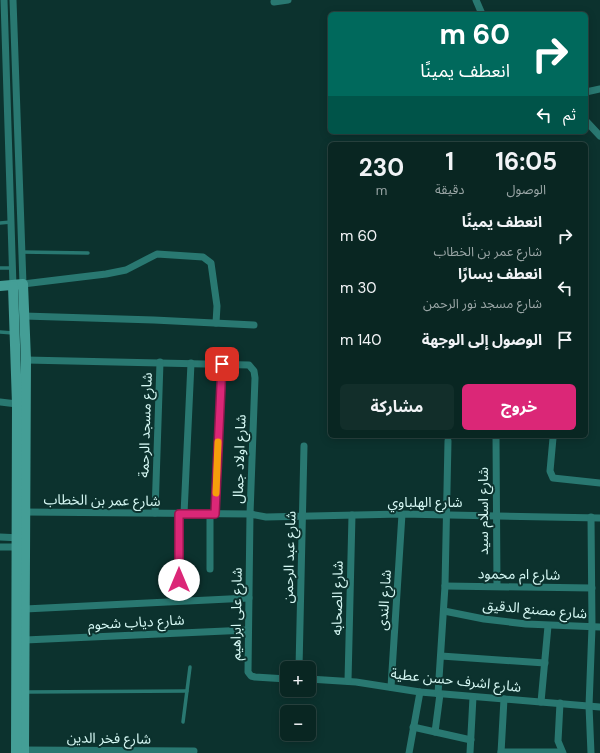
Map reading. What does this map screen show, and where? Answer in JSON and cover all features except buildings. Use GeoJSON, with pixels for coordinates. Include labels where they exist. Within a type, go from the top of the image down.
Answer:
{"type":"FeatureCollection","features":[{"type":"Feature","properties":{"kind":"main road"},"geometry":{"type":"LineString","coordinates":[[0,286],[18,285]]}},
{"type":"Feature","properties":{"kind":"main road"},"geometry":{"type":"LineString","coordinates":[[18,285],[24,316],[26,360],[25,512],[21,543],[25,609],[25,692],[21,752]]}},
{"type":"Feature","properties":{"kind":"main road"},"geometry":{"type":"LineString","coordinates":[[18,285],[14,333],[21,543],[21,752]]}},
{"type":"Feature","properties":{"kind":"street"},"geometry":{"type":"LineString","coordinates":[[4,0],[12,268],[18,285]]}},
{"type":"Feature","properties":{"kind":"street"},"geometry":{"type":"LineString","coordinates":[[13,0],[22,252],[18,285]]}},
{"type":"Feature","properties":{"kind":"street"},"geometry":{"type":"LineString","coordinates":[[274,2],[288,0]]}},
{"type":"Feature","properties":{"kind":"street"},"geometry":{"type":"LineString","coordinates":[[476,0],[481,12]]}},
{"type":"Feature","properties":{"kind":"street"},"geometry":{"type":"LineString","coordinates":[[588,92],[600,89]]}},
{"type":"Feature","properties":{"kind":"street"},"geometry":{"type":"LineString","coordinates":[[588,123],[600,136]]}},
{"type":"Feature","properties":{"kind":"street"},"geometry":{"type":"LineString","coordinates":[[0,160],[9,160]]}},
{"type":"Feature","properties":{"kind":"street"},"geometry":{"type":"LineString","coordinates":[[18,285],[106,274],[126,270],[157,254],[203,257],[211,263],[217,306],[216,323]]}},
{"type":"Feature","properties":{"kind":"street"},"geometry":{"type":"LineString","coordinates":[[24,316],[254,325]]}},
{"type":"Feature","properties":{"kind":"street","name":"شارع اولاد جمال"},"geometry":{"type":"LineString","coordinates":[[26,360],[249,365],[254,371],[255,404],[250,514]]}},
{"type":"Feature","properties":{"kind":"street","name":"شارع مسجد الرحمة"},"geometry":{"type":"LineString","coordinates":[[155,514],[160,362]]}},
{"type":"Feature","properties":{"kind":"street"},"geometry":{"type":"LineString","coordinates":[[179,580],[191,363]]}},
{"type":"Feature","properties":{"kind":"street"},"geometry":{"type":"LineString","coordinates":[[210,569],[222,364]]}},
{"type":"Feature","properties":{"kind":"street"},"geometry":{"type":"LineString","coordinates":[[0,402],[17,404]]}},
{"type":"Feature","properties":{"kind":"street","name":"شارع اسلام سيد"},"geometry":{"type":"LineString","coordinates":[[496,438],[497,586]]}},
{"type":"Feature","properties":{"kind":"street"},"geometry":{"type":"LineString","coordinates":[[552,438],[550,471],[553,478],[600,483]]}},
{"type":"Feature","properties":{"kind":"street"},"geometry":{"type":"LineString","coordinates":[[435,732],[444,611],[448,441]]}},
{"type":"Feature","properties":{"kind":"street","name":"شارع عبد الرحمن"},"geometry":{"type":"LineString","coordinates":[[299,661],[304,446]]}},
{"type":"Feature","properties":{"kind":"street","name":"شارع عمر بن الخطاب"},"geometry":{"type":"LineString","coordinates":[[25,512],[250,514]]}},
{"type":"Feature","properties":{"kind":"street","name":"شارع الهلباوي"},"geometry":{"type":"LineString","coordinates":[[250,514],[266,517],[447,514],[600,518]]}},
{"type":"Feature","properties":{"kind":"street","name":"شارع على ابراهيم"},"geometry":{"type":"LineString","coordinates":[[250,514],[248,672],[251,676],[255,677],[280,679]]}},
{"type":"Feature","properties":{"kind":"street","name":"شارع الندى"},"geometry":{"type":"LineString","coordinates":[[391,687],[402,514]]}},
{"type":"Feature","properties":{"kind":"street","name":"شارع الصحابه"},"geometry":{"type":"LineString","coordinates":[[348,681],[352,515]]}},
{"type":"Feature","properties":{"kind":"street"},"geometry":{"type":"LineString","coordinates":[[591,517],[592,588],[596,627],[589,706],[591,753]]}},
{"type":"Feature","properties":{"kind":"street"},"geometry":{"type":"LineString","coordinates":[[0,537],[21,543]]}},
{"type":"Feature","properties":{"kind":"street"},"geometry":{"type":"LineString","coordinates":[[0,547],[21,543]]}},
{"type":"Feature","properties":{"kind":"street","name":"شارع ام محمود"},"geometry":{"type":"LineString","coordinates":[[445,586],[592,588]]}},
{"type":"Feature","properties":{"kind":"street"},"geometry":{"type":"LineString","coordinates":[[25,609],[249,598]]}},
{"type":"Feature","properties":{"kind":"street","name":"شارع مصنع الدقيق"},"geometry":{"type":"LineString","coordinates":[[444,611],[505,622],[548,626],[596,627]]}},
{"type":"Feature","properties":{"kind":"street"},"geometry":{"type":"LineString","coordinates":[[541,702],[548,626]]}},
{"type":"Feature","properties":{"kind":"street","name":"شارع دياب شحوم"},"geometry":{"type":"LineString","coordinates":[[25,640],[248,630]]}},
{"type":"Feature","properties":{"kind":"street"},"geometry":{"type":"LineString","coordinates":[[441,656],[545,663]]}},
{"type":"Feature","properties":{"kind":"street","name":"شارع اشرف حسن عطية"},"geometry":{"type":"LineString","coordinates":[[316,680],[348,681],[439,694],[600,707]]}},
{"type":"Feature","properties":{"kind":"street"},"geometry":{"type":"LineString","coordinates":[[409,753],[420,692]]}},
{"type":"Feature","properties":{"kind":"street"},"geometry":{"type":"LineString","coordinates":[[470,753],[473,696]]}},
{"type":"Feature","properties":{"kind":"street"},"geometry":{"type":"LineString","coordinates":[[504,699],[501,752],[563,753],[558,741],[560,704]]}},
{"type":"Feature","properties":{"kind":"street"},"geometry":{"type":"LineString","coordinates":[[413,728],[471,740]]}},
{"type":"Feature","properties":{"kind":"street","name":"شارع فخر الدين"},"geometry":{"type":"LineString","coordinates":[[21,752],[194,752]]}},
{"type":"Feature","properties":{"kind":"lane"},"geometry":{"type":"LineString","coordinates":[[0,223],[11,222]]}},
{"type":"Feature","properties":{"kind":"lane"},"geometry":{"type":"LineString","coordinates":[[22,252],[88,253]]}},
{"type":"Feature","properties":{"kind":"lane"},"geometry":{"type":"LineString","coordinates":[[0,268],[12,268]]}},
{"type":"Feature","properties":{"kind":"lane"},"geometry":{"type":"LineString","coordinates":[[0,332],[14,333]]}},
{"type":"Feature","properties":{"kind":"lane"},"geometry":{"type":"LineString","coordinates":[[183,722],[190,667]]}},
{"type":"Feature","properties":{"kind":"lane"},"geometry":{"type":"LineString","coordinates":[[25,692],[187,691]]}},
{"type":"Feature","properties":{"kind":"slow traffic"},"geometry":{"type":"LineString","coordinates":[[216,493],[218,442]]}},
{"type":"Feature","properties":{"kind":"route"},"geometry":{"type":"LineString","coordinates":[[179,580],[179,514],[215,514],[222,364]]}}]}
